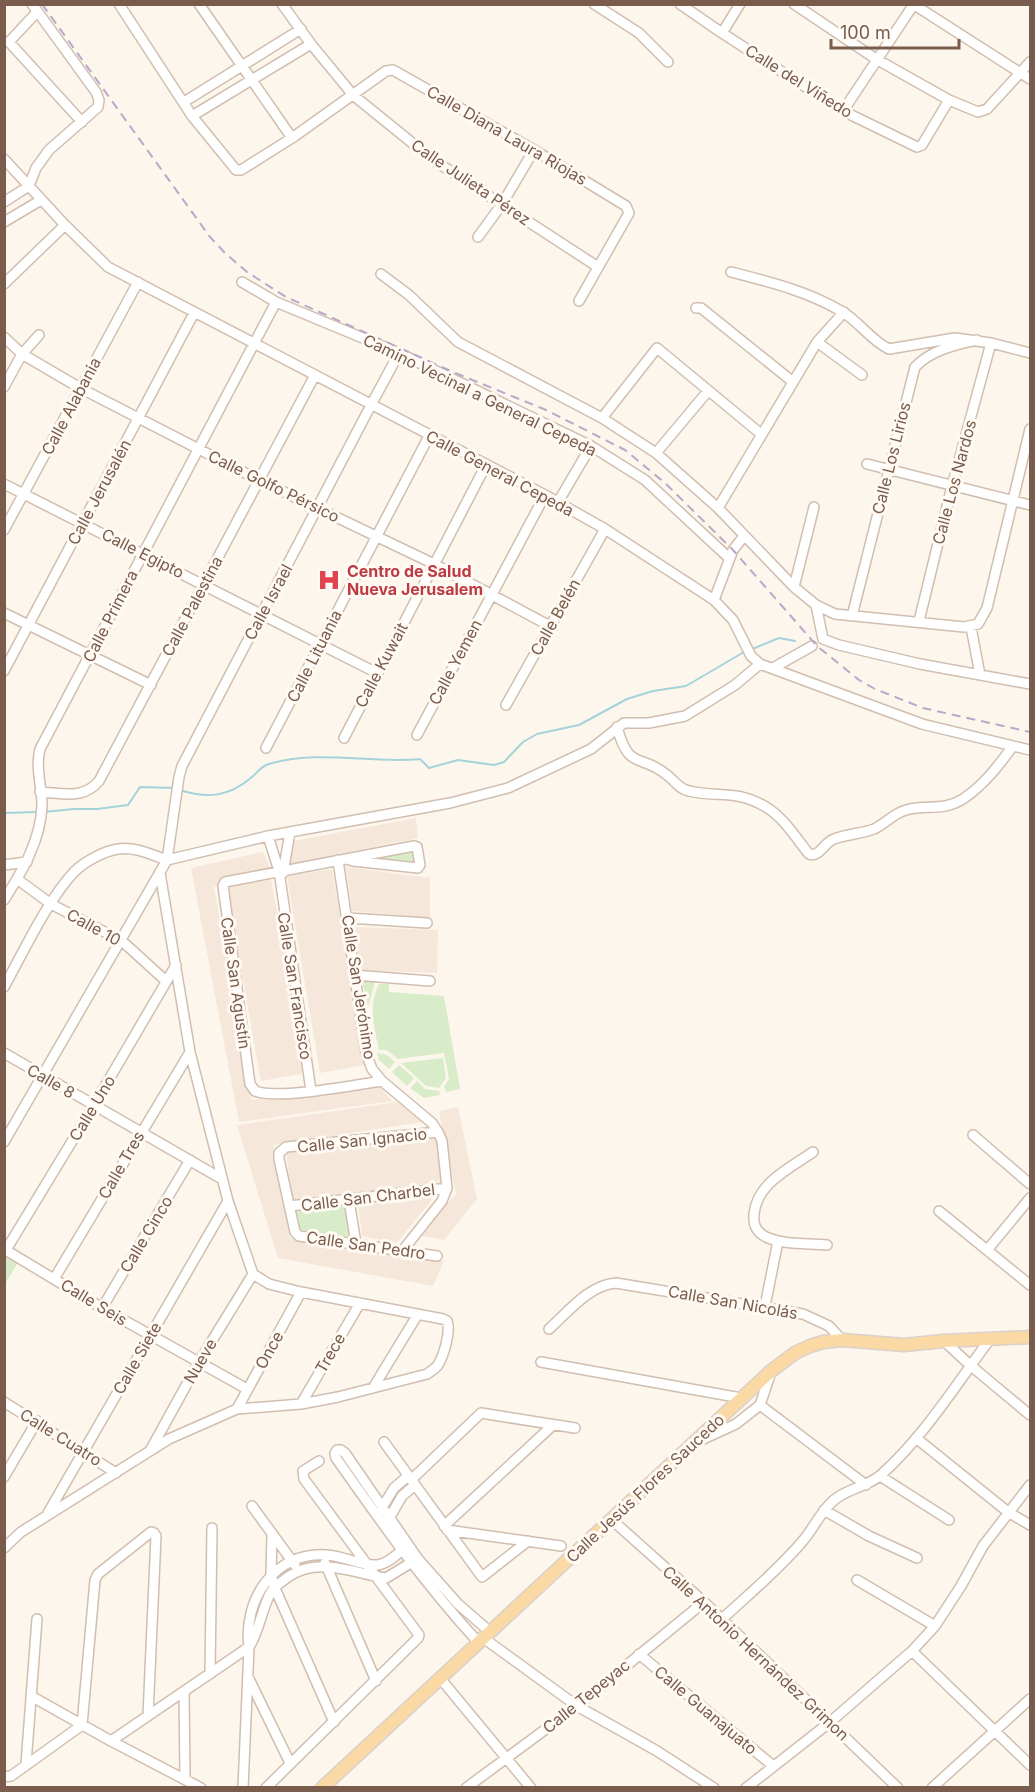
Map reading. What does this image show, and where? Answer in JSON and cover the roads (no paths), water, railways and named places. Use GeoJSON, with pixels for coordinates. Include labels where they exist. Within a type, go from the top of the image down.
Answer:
{"type":"FeatureCollection","features":[{"type":"Feature","properties":{"kind":"main road","name":"Calle Jesús Flores Saucedo"},"geometry":{"type":"LineString","coordinates":[[322,1788],[741,1398],[795,1353],[810,1346],[842,1340],[904,1345],[1030,1337]]}},
{"type":"Feature","properties":{"kind":"street"},"geometry":{"type":"LineString","coordinates":[[119,4],[192,116],[236,170],[241,170],[292,138],[353,95]]}},
{"type":"Feature","properties":{"kind":"street"},"geometry":{"type":"LineString","coordinates":[[199,4],[292,138]]}},
{"type":"Feature","properties":{"kind":"street","name":"Calle Julieta Pérez"},"geometry":{"type":"LineString","coordinates":[[282,4],[353,95],[432,159],[598,267]]}},
{"type":"Feature","properties":{"kind":"street","name":"Calle del Viñedo"},"geometry":{"type":"LineString","coordinates":[[680,4],[843,111],[917,147],[922,145],[949,100]]}},
{"type":"Feature","properties":{"kind":"street"},"geometry":{"type":"LineString","coordinates":[[722,33],[740,4]]}},
{"type":"Feature","properties":{"kind":"street"},"geometry":{"type":"LineString","coordinates":[[794,4],[876,59],[949,100],[978,112],[984,111],[1030,62]]}},
{"type":"Feature","properties":{"kind":"street"},"geometry":{"type":"LineString","coordinates":[[597,5],[639,33],[668,62]]}},
{"type":"Feature","properties":{"kind":"street"},"geometry":{"type":"LineString","coordinates":[[843,111],[914,5],[1030,79]]}},
{"type":"Feature","properties":{"kind":"street"},"geometry":{"type":"LineString","coordinates":[[4,202],[28,186],[36,168],[49,150],[82,122],[98,107],[99,100],[96,92],[35,8],[9,42],[82,122]]}},
{"type":"Feature","properties":{"kind":"street"},"geometry":{"type":"LineString","coordinates":[[184,102],[300,29]]}},
{"type":"Feature","properties":{"kind":"street"},"geometry":{"type":"LineString","coordinates":[[192,116],[311,44]]}},
{"type":"Feature","properties":{"kind":"street","name":"Calle Diana Laura Riojas"},"geometry":{"type":"LineString","coordinates":[[353,95],[386,71],[393,70],[534,150],[626,206],[629,213],[598,267]]}},
{"type":"Feature","properties":{"kind":"street"},"geometry":{"type":"LineString","coordinates":[[478,237],[502,204],[534,150]]}},
{"type":"Feature","properties":{"kind":"street"},"geometry":{"type":"LineString","coordinates":[[4,159],[65,225],[4,284]]}},
{"type":"Feature","properties":{"kind":"street"},"geometry":{"type":"LineString","coordinates":[[4,222],[41,200]]}},
{"type":"Feature","properties":{"kind":"street","name":"Calle General Cepeda"},"geometry":{"type":"LineString","coordinates":[[65,225],[108,267],[558,502],[605,529],[714,600],[733,620],[751,656],[760,664],[922,724],[1013,746]]}},
{"type":"Feature","properties":{"kind":"street"},"geometry":{"type":"LineString","coordinates":[[579,301],[598,267]]}},
{"type":"Feature","properties":{"kind":"street"},"geometry":{"type":"LineString","coordinates":[[731,272],[803,292],[844,312],[881,345],[889,349],[951,338],[977,340],[1030,353]]}},
{"type":"Feature","properties":{"kind":"street","name":"Camino Vecinal a General Cepeda"},"geometry":{"type":"LineString","coordinates":[[381,274],[410,295],[458,342],[602,418],[656,453],[718,508],[794,587],[816,605],[832,613],[852,616],[971,627]]}},
{"type":"Feature","properties":{"kind":"street","name":"Calle Alabania"},"geometry":{"type":"LineString","coordinates":[[4,530],[138,282]]}},
{"type":"Feature","properties":{"kind":"street","name":"Camino Vecinal a General Cepeda"},"geometry":{"type":"LineString","coordinates":[[242,282],[276,302],[399,353],[591,446],[645,480],[729,558]]}},
{"type":"Feature","properties":{"kind":"street","name":"Calle Primera"},"geometry":{"type":"LineString","coordinates":[[4,900],[27,862],[39,824],[42,805],[38,765],[40,749],[276,302]]}},
{"type":"Feature","properties":{"kind":"street"},"geometry":{"type":"LineString","coordinates":[[696,308],[701,309],[793,382]]}},
{"type":"Feature","properties":{"kind":"street"},"geometry":{"type":"LineString","coordinates":[[718,508],[817,342],[844,312]]}},
{"type":"Feature","properties":{"kind":"street","name":"Calle Jerusalén"},"geometry":{"type":"LineString","coordinates":[[4,671],[195,313]]}},
{"type":"Feature","properties":{"kind":"street"},"geometry":{"type":"LineString","coordinates":[[4,387],[22,354],[39,335]]}},
{"type":"Feature","properties":{"kind":"street","name":"Calle Golfo Pérsico"},"geometry":{"type":"LineString","coordinates":[[4,337],[22,354],[138,419],[434,564],[550,626]]}},
{"type":"Feature","properties":{"kind":"street","name":"Calle Los Lirios"},"geometry":{"type":"LineString","coordinates":[[852,616],[915,367],[940,351],[977,340]]}},
{"type":"Feature","properties":{"kind":"street"},"geometry":{"type":"LineString","coordinates":[[817,342],[862,375]]}},
{"type":"Feature","properties":{"kind":"street","name":"Calle Los Nardos"},"geometry":{"type":"LineString","coordinates":[[919,621],[952,486],[991,343]]}},
{"type":"Feature","properties":{"kind":"street"},"geometry":{"type":"LineString","coordinates":[[602,418],[657,348],[761,434]]}},
{"type":"Feature","properties":{"kind":"street","name":"Calle Israel"},"geometry":{"type":"LineString","coordinates":[[4,1142],[167,860],[182,766],[399,353]]}},
{"type":"Feature","properties":{"kind":"street","name":"Calle Palestina"},"geometry":{"type":"LineString","coordinates":[[40,792],[81,794],[89,792],[99,781],[315,375]]}},
{"type":"Feature","properties":{"kind":"street"},"geometry":{"type":"LineString","coordinates":[[656,453],[708,392]]}},
{"type":"Feature","properties":{"kind":"street"},"geometry":{"type":"LineString","coordinates":[[980,675],[971,627],[982,620],[987,608],[1030,429]]}},
{"type":"Feature","properties":{"kind":"street","name":"Calle Lituania"},"geometry":{"type":"LineString","coordinates":[[266,748],[429,436]]}},
{"type":"Feature","properties":{"kind":"street"},"geometry":{"type":"LineString","coordinates":[[558,502],[591,446]]}},
{"type":"Feature","properties":{"kind":"street"},"geometry":{"type":"LineString","coordinates":[[867,464],[1030,506]]}},
{"type":"Feature","properties":{"kind":"street","name":"Calle Kuwait"},"geometry":{"type":"LineString","coordinates":[[344,738],[486,465]]}},
{"type":"Feature","properties":{"kind":"street","name":"Calle Egipto"},"geometry":{"type":"LineString","coordinates":[[4,484],[377,673]]}},
{"type":"Feature","properties":{"kind":"street","name":"Calle Yemen"},"geometry":{"type":"LineString","coordinates":[[417,735],[544,495]]}},
{"type":"Feature","properties":{"kind":"street"},"geometry":{"type":"LineString","coordinates":[[794,587],[814,507]]}},
{"type":"Feature","properties":{"kind":"street","name":"Calle Belén"},"geometry":{"type":"LineString","coordinates":[[506,705],[605,529]]}},
{"type":"Feature","properties":{"kind":"street"},"geometry":{"type":"LineString","coordinates":[[714,600],[729,558],[744,536]]}},
{"type":"Feature","properties":{"kind":"street"},"geometry":{"type":"LineString","coordinates":[[816,605],[817,642]]}},
{"type":"Feature","properties":{"kind":"street"},"geometry":{"type":"LineString","coordinates":[[4,613],[151,685]]}},
{"type":"Feature","properties":{"kind":"street"},"geometry":{"type":"LineString","coordinates":[[773,668],[817,642],[1030,684]]}},
{"type":"Feature","properties":{"kind":"street"},"geometry":{"type":"LineString","coordinates":[[4,987],[51,904],[73,873],[80,867],[117,849],[135,849],[167,860],[268,836],[450,803],[508,789],[591,749],[617,727],[627,722],[649,723],[685,716],[735,685],[760,664]]}},
{"type":"Feature","properties":{"kind":"street"},"geometry":{"type":"LineString","coordinates":[[617,727],[624,749],[637,761],[666,774],[681,788],[689,791],[738,795],[766,807],[777,814],[812,856],[816,855],[831,840],[874,829],[901,812],[911,809],[952,806],[978,788],[998,767],[1013,746],[1030,750]]}},
{"type":"Feature","properties":{"kind":"street","name":"Calle San Francisco"},"geometry":{"type":"LineString","coordinates":[[281,874],[290,832]]}},
{"type":"Feature","properties":{"kind":"street","name":"Calle San Francisco"},"geometry":{"type":"LineString","coordinates":[[268,836],[281,874],[311,1091]]}},
{"type":"Feature","properties":{"kind":"street"},"geometry":{"type":"LineString","coordinates":[[281,874],[342,859],[414,846],[417,847],[420,865],[418,867],[342,859]]}},
{"type":"Feature","properties":{"kind":"street","name":"Calle San Jerónimo"},"geometry":{"type":"LineString","coordinates":[[342,859],[354,975],[366,1053],[372,1069],[382,1081],[432,1123],[438,1132]]}},
{"type":"Feature","properties":{"kind":"street"},"geometry":{"type":"LineString","coordinates":[[4,865],[27,862]]}},
{"type":"Feature","properties":{"kind":"street"},"geometry":{"type":"LineString","coordinates":[[4,1548],[21,1532],[151,1450],[179,1434],[237,1409],[301,1404],[427,1374],[437,1366],[448,1325],[442,1319],[269,1284],[253,1274],[228,1201],[190,1052],[160,873]]}},
{"type":"Feature","properties":{"kind":"street","name":"Calle San Agustín"},"geometry":{"type":"LineString","coordinates":[[281,874],[225,882],[222,890],[250,1084],[255,1091],[267,1094],[311,1091]]}},
{"type":"Feature","properties":{"kind":"street","name":"Calle 10"},"geometry":{"type":"LineString","coordinates":[[17,879],[51,904],[122,941],[166,981]]}},
{"type":"Feature","properties":{"kind":"street"},"geometry":{"type":"LineString","coordinates":[[348,918],[427,923]]}},
{"type":"Feature","properties":{"kind":"street","name":"Calle Uno"},"geometry":{"type":"LineString","coordinates":[[5,1250],[94,1106],[176,964]]}},
{"type":"Feature","properties":{"kind":"street"},"geometry":{"type":"LineString","coordinates":[[354,975],[430,981]]}},
{"type":"Feature","properties":{"kind":"street","name":"Calle Tres"},"geometry":{"type":"LineString","coordinates":[[54,1279],[190,1052]]}},
{"type":"Feature","properties":{"kind":"street","name":"Calle 8"},"geometry":{"type":"LineString","coordinates":[[4,1053],[222,1179]]}},
{"type":"Feature","properties":{"kind":"street"},"geometry":{"type":"LineString","coordinates":[[311,1091],[382,1081]]}},
{"type":"Feature","properties":{"kind":"street"},"geometry":{"type":"LineString","coordinates":[[403,1250],[442,1201],[447,1188],[442,1141],[438,1132]]}},
{"type":"Feature","properties":{"kind":"street","name":"Calle San Ignacio"},"geometry":{"type":"LineString","coordinates":[[289,1206],[279,1159],[279,1153],[286,1148],[438,1132]]}},
{"type":"Feature","properties":{"kind":"street"},"geometry":{"type":"LineString","coordinates":[[973,1135],[1030,1184]]}},
{"type":"Feature","properties":{"kind":"street"},"geometry":{"type":"LineString","coordinates":[[813,1152],[772,1180],[764,1189],[758,1198],[754,1219],[756,1228],[768,1238],[778,1241],[827,1245]]}},
{"type":"Feature","properties":{"kind":"street","name":"Calle Cinco"},"geometry":{"type":"LineString","coordinates":[[102,1308],[190,1160]]}},
{"type":"Feature","properties":{"kind":"street","name":"Calle San Charbel"},"geometry":{"type":"LineString","coordinates":[[289,1206],[447,1188]]}},
{"type":"Feature","properties":{"kind":"street"},"geometry":{"type":"LineString","coordinates":[[988,1249],[1030,1198]]}},
{"type":"Feature","properties":{"kind":"street"},"geometry":{"type":"LineString","coordinates":[[349,1200],[356,1244]]}},
{"type":"Feature","properties":{"kind":"street","name":"Calle Siete"},"geometry":{"type":"LineString","coordinates":[[47,1515],[228,1201]]}},
{"type":"Feature","properties":{"kind":"street","name":"Calle San Pedro"},"geometry":{"type":"LineString","coordinates":[[289,1206],[297,1234],[436,1256]]}},
{"type":"Feature","properties":{"kind":"street"},"geometry":{"type":"LineString","coordinates":[[939,1211],[1030,1285]]}},
{"type":"Feature","properties":{"kind":"street"},"geometry":{"type":"LineString","coordinates":[[765,1306],[778,1241]]}},
{"type":"Feature","properties":{"kind":"street","name":"Calle Seis"},"geometry":{"type":"LineString","coordinates":[[5,1250],[102,1308],[247,1389]]}},
{"type":"Feature","properties":{"kind":"street","name":"Nueve"},"geometry":{"type":"LineString","coordinates":[[151,1450],[199,1362],[253,1274]]}},
{"type":"Feature","properties":{"kind":"street","name":"Calle San Nicolás"},"geometry":{"type":"LineString","coordinates":[[549,1329],[595,1289],[605,1284],[616,1283],[765,1306],[802,1314],[829,1326],[842,1340]]}},
{"type":"Feature","properties":{"kind":"street","name":"Once"},"geometry":{"type":"LineString","coordinates":[[237,1409],[301,1292]]}},
{"type":"Feature","properties":{"kind":"street","name":"Trece"},"geometry":{"type":"LineString","coordinates":[[301,1404],[360,1303]]}},
{"type":"Feature","properties":{"kind":"street"},"geometry":{"type":"LineString","coordinates":[[374,1388],[418,1314]]}},
{"type":"Feature","properties":{"kind":"street"},"geometry":{"type":"LineString","coordinates":[[722,1619],[792,1553],[835,1499],[880,1476],[916,1438],[990,1339]]}},
{"type":"Feature","properties":{"kind":"street"},"geometry":{"type":"LineString","coordinates":[[944,1341],[1030,1415]]}},
{"type":"Feature","properties":{"kind":"street"},"geometry":{"type":"LineString","coordinates":[[541,1362],[741,1398]]}},
{"type":"Feature","properties":{"kind":"street"},"geometry":{"type":"LineString","coordinates":[[691,1444],[736,1424],[760,1405],[771,1371]]}},
{"type":"Feature","properties":{"kind":"street","name":"Calle Cuatro"},"geometry":{"type":"LineString","coordinates":[[4,1402],[116,1473]]}},
{"type":"Feature","properties":{"kind":"street"},"geometry":{"type":"LineString","coordinates":[[760,1405],[866,1485]]}},
{"type":"Feature","properties":{"kind":"street"},"geometry":{"type":"LineString","coordinates":[[387,1522],[411,1481],[478,1414],[485,1413],[575,1428]]}},
{"type":"Feature","properties":{"kind":"street"},"geometry":{"type":"LineString","coordinates":[[4,1477],[37,1421]]}},
{"type":"Feature","properties":{"kind":"street"},"geometry":{"type":"LineString","coordinates":[[445,1528],[553,1425]]}},
{"type":"Feature","properties":{"kind":"street"},"geometry":{"type":"LineString","coordinates":[[916,1438],[1008,1512],[1030,1525]]}},
{"type":"Feature","properties":{"kind":"street"},"geometry":{"type":"LineString","coordinates":[[384,1442],[482,1578],[528,1541]]}},
{"type":"Feature","properties":{"kind":"street"},"geometry":{"type":"LineString","coordinates":[[387,1522],[377,1516],[336,1458],[337,1450],[345,1453],[382,1507],[387,1522],[414,1561],[483,1637],[577,1706],[657,1751],[714,1788]]}},
{"type":"Feature","properties":{"kind":"street"},"geometry":{"type":"LineString","coordinates":[[266,1788],[376,1681],[419,1635],[304,1479],[303,1472],[319,1461]]}},
{"type":"Feature","properties":{"kind":"street"},"geometry":{"type":"LineString","coordinates":[[880,1476],[949,1520]]}},
{"type":"Feature","properties":{"kind":"street"},"geometry":{"type":"LineString","coordinates":[[377,1516],[394,1488],[411,1481]]}},
{"type":"Feature","properties":{"kind":"street"},"geometry":{"type":"LineString","coordinates":[[746,1788],[772,1765],[829,1723],[912,1651],[935,1626],[962,1586],[983,1546],[1030,1485]]}},
{"type":"Feature","properties":{"kind":"street"},"geometry":{"type":"LineString","coordinates":[[252,1506],[298,1570]]}},
{"type":"Feature","properties":{"kind":"street"},"geometry":{"type":"LineString","coordinates":[[824,1510],[869,1536],[917,1558]]}},
{"type":"Feature","properties":{"kind":"street","name":"Calle Antonio Hernández Grimon"},"geometry":{"type":"LineString","coordinates":[[612,1520],[704,1602],[898,1788]]}},
{"type":"Feature","properties":{"kind":"street"},"geometry":{"type":"LineString","coordinates":[[210,1674],[212,1528]]}},
{"type":"Feature","properties":{"kind":"street"},"geometry":{"type":"LineString","coordinates":[[445,1528],[561,1546]]}},
{"type":"Feature","properties":{"kind":"street"},"geometry":{"type":"LineString","coordinates":[[82,1725],[95,1580],[98,1574],[151,1532],[156,1536],[148,1716]]}},
{"type":"Feature","properties":{"kind":"street"},"geometry":{"type":"LineString","coordinates":[[272,1534],[271,1574],[274,1587],[333,1722]]}},
{"type":"Feature","properties":{"kind":"street"},"geometry":{"type":"LineString","coordinates":[[243,1788],[249,1647],[247,1634],[253,1606],[260,1589],[271,1574],[293,1560],[310,1555],[324,1554],[378,1565],[390,1560],[404,1548]]}},
{"type":"Feature","properties":{"kind":"street"},"geometry":{"type":"LineString","coordinates":[[324,1554],[325,1566],[376,1681]]}},
{"type":"Feature","properties":{"kind":"street"},"geometry":{"type":"LineString","coordinates":[[414,1561],[458,1604],[483,1637]]}},
{"type":"Feature","properties":{"kind":"street"},"geometry":{"type":"LineString","coordinates":[[111,1741],[249,1647],[256,1636],[262,1613],[274,1587],[298,1570],[325,1566],[386,1578],[414,1561]]}},
{"type":"Feature","properties":{"kind":"street"},"geometry":{"type":"LineString","coordinates":[[857,1580],[935,1626]]}},
{"type":"Feature","properties":{"kind":"street","name":"Calle Tepeyac"},"geometry":{"type":"LineString","coordinates":[[466,1788],[577,1706],[704,1602]]}},
{"type":"Feature","properties":{"kind":"street"},"geometry":{"type":"LineString","coordinates":[[26,1764],[37,1619]]}},
{"type":"Feature","properties":{"kind":"street"},"geometry":{"type":"LineString","coordinates":[[912,1651],[1030,1765]]}},
{"type":"Feature","properties":{"kind":"street","name":"Calle Guanajuato"},"geometry":{"type":"LineString","coordinates":[[639,1654],[772,1765]]}},
{"type":"Feature","properties":{"kind":"street"},"geometry":{"type":"LineString","coordinates":[[248,1677],[290,1763]]}},
{"type":"Feature","properties":{"kind":"street"},"geometry":{"type":"LineString","coordinates":[[440,1678],[531,1788]]}},
{"type":"Feature","properties":{"kind":"street"},"geometry":{"type":"LineString","coordinates":[[184,1692],[185,1778]]}},
{"type":"Feature","properties":{"kind":"street"},"geometry":{"type":"LineString","coordinates":[[31,1696],[201,1788]]}},
{"type":"Feature","properties":{"kind":"street"},"geometry":{"type":"LineString","coordinates":[[932,1788],[1030,1699]]}},
{"type":"Feature","properties":{"kind":"street"},"geometry":{"type":"LineString","coordinates":[[4,1777],[11,1776],[82,1725]]}},
{"type":"Feature","properties":{"kind":"waterway"},"geometry":{"type":"LineString","coordinates":[[750,650],[779,638],[795,641]]}},
{"type":"Feature","properties":{"kind":"waterway"},"geometry":{"type":"LineString","coordinates":[[180,790],[199,795],[226,792],[243,784],[266,765],[307,758],[420,759],[429,768],[458,760],[494,765],[504,762],[523,742],[537,734],[579,725],[627,699],[653,691],[686,686],[744,652]]}},
{"type":"Feature","properties":{"kind":"waterway"},"geometry":{"type":"LineString","coordinates":[[43,812],[128,805],[140,787],[174,788]]}},
{"type":"Feature","properties":{"kind":"waterway"},"geometry":{"type":"LineString","coordinates":[[4,813],[37,812]]}},
{"type":"Feature","properties":{"kind":"railway"},"geometry":{"type":"LineString","coordinates":[[42,4],[210,237],[247,272],[286,297],[453,372],[546,410],[625,450],[665,483],[733,550],[817,646],[859,680],[875,689],[923,708],[1030,732]]}},
{"type":"Feature","properties":{"kind":"place","name":"Centro de Salud Nueva Jerusalem"},"geometry":{"type":"Point","coordinates":[329,580]}}]}
